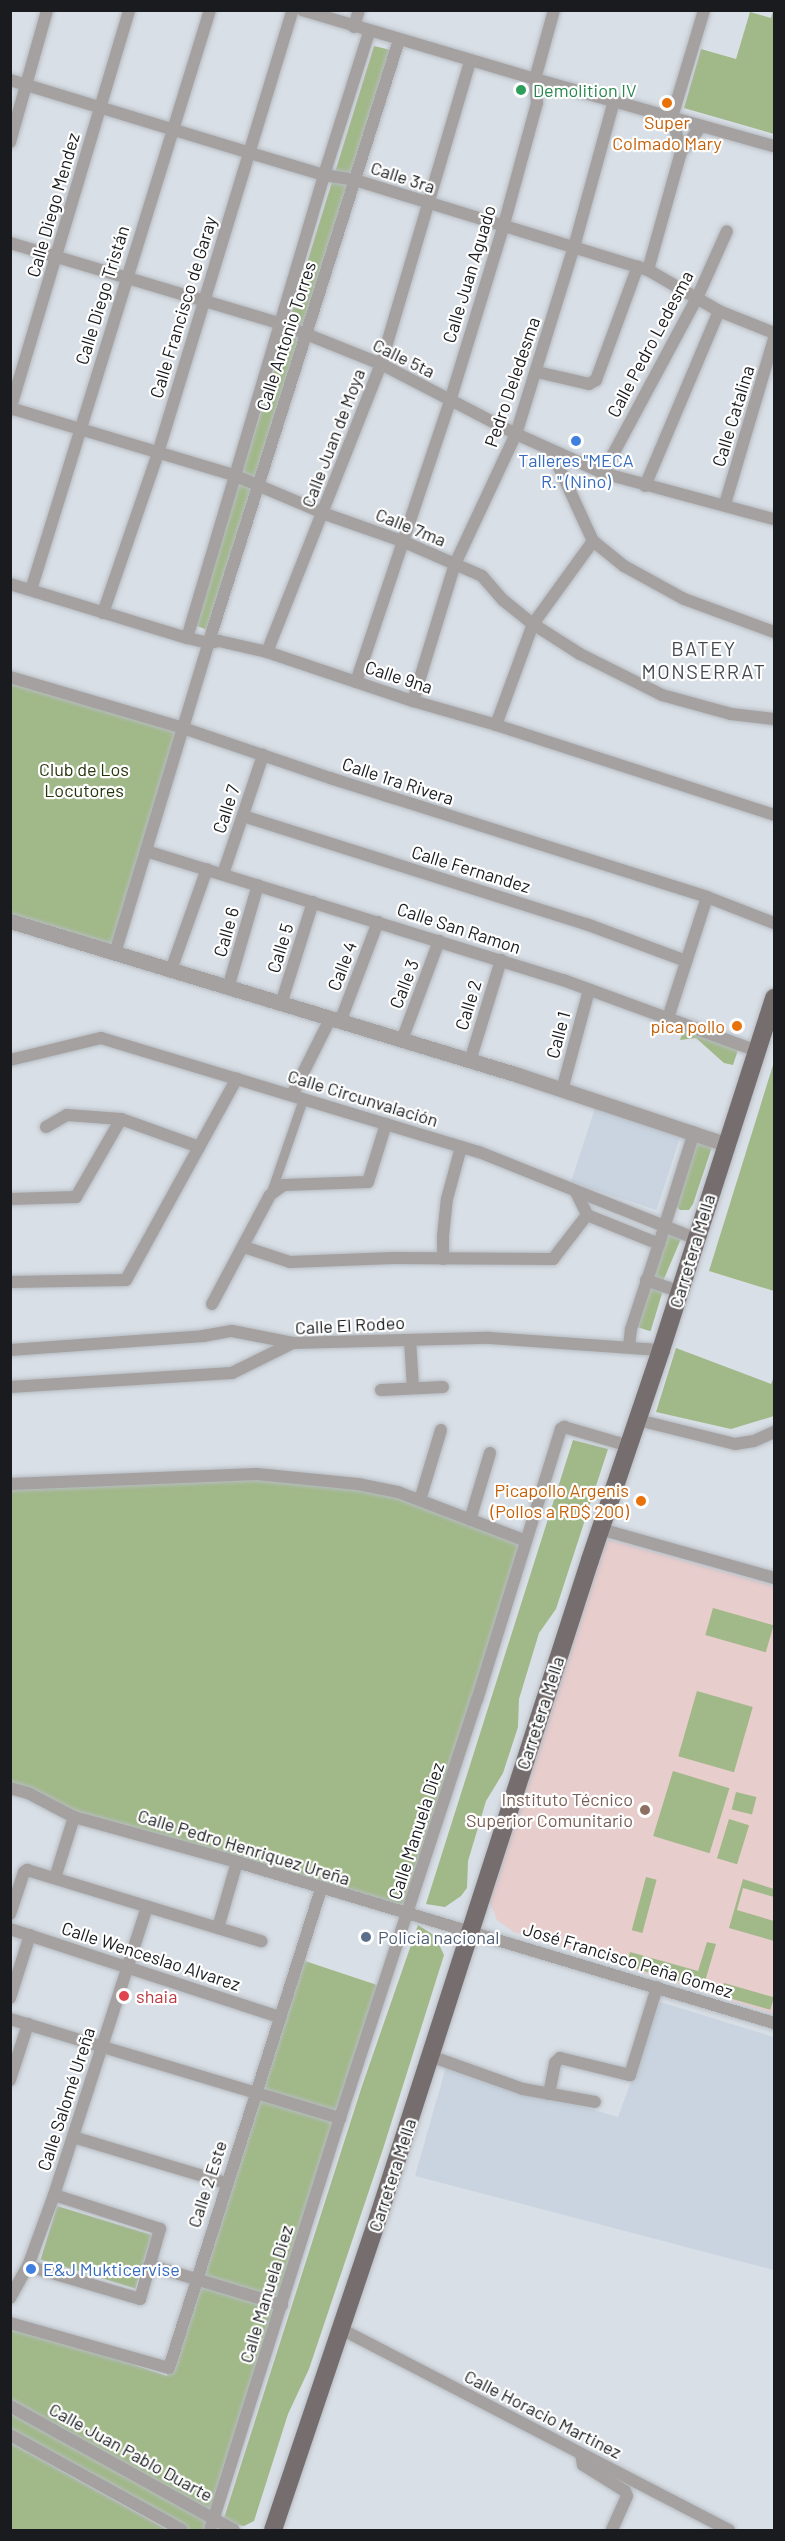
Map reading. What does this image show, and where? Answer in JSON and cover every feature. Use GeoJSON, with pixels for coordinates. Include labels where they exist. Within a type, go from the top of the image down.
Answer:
{"type":"FeatureCollection","features":[{"type":"Feature","properties":{"kind":"main road","name":"Carretera Mella"},"geometry":{"type":"LineString","coordinates":[[273,2530],[471,1932],[774,998]]}},
{"type":"Feature","properties":{"kind":"street"},"geometry":{"type":"LineString","coordinates":[[10,142],[47,10]]}},
{"type":"Feature","properties":{"kind":"street","name":"Calle Diego Mendez"},"geometry":{"type":"LineString","coordinates":[[11,408],[129,10]]}},
{"type":"Feature","properties":{"kind":"street","name":"Calle Diego Tristán"},"geometry":{"type":"LineString","coordinates":[[31,590],[171,130],[210,10]]}},
{"type":"Feature","properties":{"kind":"street","name":"Calle Francisco de Garay"},"geometry":{"type":"LineString","coordinates":[[104,614],[158,453],[292,10]]}},
{"type":"Feature","properties":{"kind":"street"},"geometry":{"type":"LineString","coordinates":[[302,10],[369,32],[774,146]]}},
{"type":"Feature","properties":{"kind":"street"},"geometry":{"type":"LineString","coordinates":[[354,27],[359,10]]}},
{"type":"Feature","properties":{"kind":"street","name":"Calle Juan Aguado"},"geometry":{"type":"LineString","coordinates":[[357,682],[450,401],[503,228],[537,103],[535,79],[554,10]]}},
{"type":"Feature","properties":{"kind":"street"},"geometry":{"type":"LineString","coordinates":[[681,152],[672,117],[704,10]]}},
{"type":"Feature","properties":{"kind":"street"},"geometry":{"type":"LineString","coordinates":[[187,638],[324,175],[369,32]]}},
{"type":"Feature","properties":{"kind":"street","name":"Calle Antonio Torres"},"geometry":{"type":"LineString","coordinates":[[115,954],[208,643],[399,40]]}},
{"type":"Feature","properties":{"kind":"street","name":"Calle Juan de Moya"},"geometry":{"type":"LineString","coordinates":[[267,651],[324,513],[381,364],[470,61]]}},
{"type":"Feature","properties":{"kind":"street","name":"Calle 3ra"},"geometry":{"type":"LineString","coordinates":[[10,80],[324,175],[355,180],[503,228],[643,268],[719,311],[774,333]]}},
{"type":"Feature","properties":{"kind":"street","name":"Pedro Deledesma"},"geometry":{"type":"LineString","coordinates":[[413,701],[455,564],[516,434],[537,372],[614,101]]}},
{"type":"Feature","properties":{"kind":"street"},"geometry":{"type":"LineString","coordinates":[[537,372],[589,384],[596,380],[643,268],[681,152],[701,126]]}},
{"type":"Feature","properties":{"kind":"street","name":"Calle Pedro Ledesma"},"geometry":{"type":"LineString","coordinates":[[603,473],[697,298],[727,231]]}},
{"type":"Feature","properties":{"kind":"street","name":"Calle 5ta"},"geometry":{"type":"LineString","coordinates":[[10,243],[306,333],[381,364],[552,452],[603,473],[774,519]]}},
{"type":"Feature","properties":{"kind":"street"},"geometry":{"type":"LineString","coordinates":[[645,486],[719,311]]}},
{"type":"Feature","properties":{"kind":"street","name":"Calle Catalina"},"geometry":{"type":"LineString","coordinates":[[725,504],[774,339]]}},
{"type":"Feature","properties":{"kind":"street","name":"Calle 7ma"},"geometry":{"type":"LineString","coordinates":[[11,408],[236,476],[324,513],[402,541],[483,576],[503,600],[533,624],[580,654],[662,695],[731,714],[774,719]]}},
{"type":"Feature","properties":{"kind":"street"},"geometry":{"type":"LineString","coordinates":[[552,452],[593,541],[624,566],[684,599],[774,632]]}},
{"type":"Feature","properties":{"kind":"street"},"geometry":{"type":"LineString","coordinates":[[496,725],[533,624],[593,541]]}},
{"type":"Feature","properties":{"kind":"street","name":"Calle 9na"},"geometry":{"type":"LineString","coordinates":[[10,584],[187,638],[208,643],[219,641],[267,651],[413,701],[496,725],[774,814]]}},
{"type":"Feature","properties":{"kind":"street","name":"Calle 1ra Rivera"},"geometry":{"type":"LineString","coordinates":[[10,677],[183,728],[707,897],[774,923]]}},
{"type":"Feature","properties":{"kind":"street","name":"Calle 7"},"geometry":{"type":"LineString","coordinates":[[223,874],[263,755]]}},
{"type":"Feature","properties":{"kind":"street","name":"Calle Fernandez"},"geometry":{"type":"LineString","coordinates":[[243,816],[586,924],[686,961]]}},
{"type":"Feature","properties":{"kind":"street","name":"Calle San Ramon"},"geometry":{"type":"LineString","coordinates":[[146,851],[501,960],[757,1051]]}},
{"type":"Feature","properties":{"kind":"street"},"geometry":{"type":"LineString","coordinates":[[171,970],[207,869]]}},
{"type":"Feature","properties":{"kind":"street","name":"Calle 6"},"geometry":{"type":"LineString","coordinates":[[228,988],[258,885]]}},
{"type":"Feature","properties":{"kind":"street"},"geometry":{"type":"LineString","coordinates":[[668,1018],[707,897]]}},
{"type":"Feature","properties":{"kind":"street","name":"Calle 5"},"geometry":{"type":"LineString","coordinates":[[281,1004],[313,902]]}},
{"type":"Feature","properties":{"kind":"street"},"geometry":{"type":"LineString","coordinates":[[10,921],[470,1061],[726,1144]]}},
{"type":"Feature","properties":{"kind":"street","name":"Calle 4"},"geometry":{"type":"LineString","coordinates":[[298,1097],[378,922]]}},
{"type":"Feature","properties":{"kind":"street","name":"Calle 3"},"geometry":{"type":"LineString","coordinates":[[402,1040],[439,941]]}},
{"type":"Feature","properties":{"kind":"street","name":"Calle 2"},"geometry":{"type":"LineString","coordinates":[[470,1061],[501,960]]}},
{"type":"Feature","properties":{"kind":"street","name":"Calle 1"},"geometry":{"type":"LineString","coordinates":[[562,1090],[589,990]]}},
{"type":"Feature","properties":{"kind":"street","name":"Calle Circunvalación"},"geometry":{"type":"LineString","coordinates":[[10,1060],[96,1038],[237,1078],[460,1147],[696,1239]]}},
{"type":"Feature","properties":{"kind":"street"},"geometry":{"type":"LineString","coordinates":[[10,1282],[126,1280],[237,1078]]}},
{"type":"Feature","properties":{"kind":"street"},"geometry":{"type":"LineString","coordinates":[[212,1304],[270,1195],[298,1097]]}},
{"type":"Feature","properties":{"kind":"street"},"geometry":{"type":"LineString","coordinates":[[46,1127],[67,1115],[121,1119],[199,1147]]}},
{"type":"Feature","properties":{"kind":"street"},"geometry":{"type":"LineString","coordinates":[[10,1199],[76,1197],[121,1119]]}},
{"type":"Feature","properties":{"kind":"street"},"geometry":{"type":"LineString","coordinates":[[270,1195],[284,1185],[368,1182],[386,1124]]}},
{"type":"Feature","properties":{"kind":"street"},"geometry":{"type":"LineString","coordinates":[[629,1347],[646,1280],[694,1132]]}},
{"type":"Feature","properties":{"kind":"street"},"geometry":{"type":"LineString","coordinates":[[443,1258],[447,1199],[460,1147]]}},
{"type":"Feature","properties":{"kind":"street"},"geometry":{"type":"LineString","coordinates":[[576,1192],[587,1215],[659,1244]]}},
{"type":"Feature","properties":{"kind":"street"},"geometry":{"type":"LineString","coordinates":[[244,1247],[290,1262],[443,1258],[553,1259],[587,1215]]}},
{"type":"Feature","properties":{"kind":"street"},"geometry":{"type":"LineString","coordinates":[[646,1280],[680,1292]]}},
{"type":"Feature","properties":{"kind":"street"},"geometry":{"type":"LineString","coordinates":[[10,1350],[203,1336],[232,1331],[293,1343]]}},
{"type":"Feature","properties":{"kind":"street","name":"Calle El Rodeo"},"geometry":{"type":"LineString","coordinates":[[10,1388],[232,1373],[293,1343],[489,1338],[661,1350]]}},
{"type":"Feature","properties":{"kind":"street"},"geometry":{"type":"LineString","coordinates":[[410,1340],[413,1388]]}},
{"type":"Feature","properties":{"kind":"street"},"geometry":{"type":"LineString","coordinates":[[381,1390],[443,1387]]}},
{"type":"Feature","properties":{"kind":"street"},"geometry":{"type":"LineString","coordinates":[[638,1420],[735,1444],[754,1441],[774,1432]]}},
{"type":"Feature","properties":{"kind":"street","name":"Calle Manuela Diez"},"geometry":{"type":"LineString","coordinates":[[210,2530],[562,1427],[629,1446]]}},
{"type":"Feature","properties":{"kind":"street"},"geometry":{"type":"LineString","coordinates":[[420,1500],[441,1430]]}},
{"type":"Feature","properties":{"kind":"street"},"geometry":{"type":"LineString","coordinates":[[470,1520],[490,1453]]}},
{"type":"Feature","properties":{"kind":"street"},"geometry":{"type":"LineString","coordinates":[[10,1484],[257,1474],[358,1484],[399,1492],[526,1541]]}},
{"type":"Feature","properties":{"kind":"street"},"geometry":{"type":"LineString","coordinates":[[600,1529],[774,1578]]}},
{"type":"Feature","properties":{"kind":"street","name":"Calle Pedro Henriquez Ureña"},"geometry":{"type":"LineString","coordinates":[[10,1788],[28,1793],[74,1817],[237,1862],[407,1915],[471,1932]]}},
{"type":"Feature","properties":{"kind":"street"},"geometry":{"type":"LineString","coordinates":[[55,1878],[74,1817]]}},
{"type":"Feature","properties":{"kind":"street"},"geometry":{"type":"LineString","coordinates":[[219,1928],[237,1862]]}},
{"type":"Feature","properties":{"kind":"street"},"geometry":{"type":"LineString","coordinates":[[10,1914],[25,1870],[261,1941]]}},
{"type":"Feature","properties":{"kind":"street","name":"Calle 2 Este"},"geometry":{"type":"LineString","coordinates":[[10,2323],[167,2369],[321,1889]]}},
{"type":"Feature","properties":{"kind":"street","name":"Calle Salomé Ureña"},"geometry":{"type":"LineString","coordinates":[[10,2298],[54,2195],[147,1906]]}},
{"type":"Feature","properties":{"kind":"street","name":"Calle Wenceslao Alvarez"},"geometry":{"type":"LineString","coordinates":[[10,1929],[280,2017]]}},
{"type":"Feature","properties":{"kind":"street","name":"José Francisco Peña Gomez"},"geometry":{"type":"LineString","coordinates":[[471,1932],[774,2023]]}},
{"type":"Feature","properties":{"kind":"street"},"geometry":{"type":"LineString","coordinates":[[10,1998],[30,1935]]}},
{"type":"Feature","properties":{"kind":"street"},"geometry":{"type":"LineString","coordinates":[[549,2094],[555,2063],[560,2058],[630,2075],[657,1987]]}},
{"type":"Feature","properties":{"kind":"street"},"geometry":{"type":"LineString","coordinates":[[10,2019],[340,2118]]}},
{"type":"Feature","properties":{"kind":"street"},"geometry":{"type":"LineString","coordinates":[[10,2080],[28,2024]]}},
{"type":"Feature","properties":{"kind":"street"},"geometry":{"type":"LineString","coordinates":[[430,2056],[508,2084],[595,2102]]}},
{"type":"Feature","properties":{"kind":"street"},"geometry":{"type":"LineString","coordinates":[[73,2137],[226,2183]]}},
{"type":"Feature","properties":{"kind":"street"},"geometry":{"type":"LineString","coordinates":[[20,2273],[140,2299],[160,2229],[54,2195]]}},
{"type":"Feature","properties":{"kind":"street"},"geometry":{"type":"LineString","coordinates":[[149,2265],[282,2305]]}},
{"type":"Feature","properties":{"kind":"street","name":"Calle Horacio Martinez"},"geometry":{"type":"LineString","coordinates":[[340,2329],[729,2530]]}},
{"type":"Feature","properties":{"kind":"street","name":"Calle Juan Pablo Duarte"},"geometry":{"type":"LineString","coordinates":[[10,2406],[234,2530]]}},
{"type":"Feature","properties":{"kind":"street"},"geometry":{"type":"LineString","coordinates":[[10,2434],[182,2530]]}},
{"type":"Feature","properties":{"kind":"street"},"geometry":{"type":"LineString","coordinates":[[581,2454],[583,2465],[625,2491],[627,2496],[612,2530]]}},
{"type":"Feature","properties":{"kind":"shaded area"},"geometry":{"type":"Polygon","coordinates":[[[595,1108],[681,1136],[656,1210],[571,1182],[595,1108]]]}},
{"type":"Feature","properties":{"kind":"shaded area","name":"Instituto Técnico Superior Comunitario"},"geometry":{"type":"Polygon","coordinates":[[[610,1540],[774,1586],[774,2014],[514,1932],[497,1920],[488,1898],[605,1542],[610,1540]]]}},
{"type":"Feature","properties":{"kind":"shaded area"},"geometry":{"type":"Polygon","coordinates":[[[660,2002],[774,2037],[774,2270],[415,2176],[446,2067],[618,2117],[660,2002]]]}},
{"type":"Feature","properties":{"kind":"green space"},"geometry":{"type":"Polygon","coordinates":[[[773,11],[774,134],[684,108],[701,49],[736,59],[750,12],[771,18],[773,11]]]}},
{"type":"Feature","properties":{"kind":"green space"},"geometry":{"type":"Polygon","coordinates":[[[374,46],[395,51],[212,632],[195,625],[374,46]]]}},
{"type":"Feature","properties":{"kind":"green space","name":"Club de Los Locutores"},"geometry":{"type":"Polygon","coordinates":[[[10,681],[177,731],[111,947],[11,916],[10,681]]]}},
{"type":"Feature","properties":{"kind":"green space"},"geometry":{"type":"Polygon","coordinates":[[[684,1029],[739,1047],[733,1065],[724,1063],[696,1038],[680,1040],[684,1029]]]}},
{"type":"Feature","properties":{"kind":"green space"},"geometry":{"type":"Polygon","coordinates":[[[774,1062],[774,1291],[709,1271],[774,1062]]]}},
{"type":"Feature","properties":{"kind":"green space"},"geometry":{"type":"Polygon","coordinates":[[[695,1142],[712,1147],[693,1204],[689,1210],[680,1210],[675,1205],[695,1142]]]}},
{"type":"Feature","properties":{"kind":"green space"},"geometry":{"type":"Polygon","coordinates":[[[668,1231],[682,1237],[662,1284],[648,1278],[668,1231]]]}},
{"type":"Feature","properties":{"kind":"green space"},"geometry":{"type":"Polygon","coordinates":[[[650,1285],[663,1289],[651,1331],[637,1327],[650,1285]]]}},
{"type":"Feature","properties":{"kind":"green space"},"geometry":{"type":"Polygon","coordinates":[[[676,1348],[771,1384],[774,1377],[774,1416],[731,1429],[656,1412],[676,1348]]]}},
{"type":"Feature","properties":{"kind":"green space"},"geometry":{"type":"Polygon","coordinates":[[[573,1440],[608,1449],[556,1609],[539,1633],[519,1699],[518,1727],[503,1773],[486,1801],[468,1861],[467,1888],[461,1896],[445,1907],[426,1904],[573,1440]]]}},
{"type":"Feature","properties":{"kind":"green space"},"geometry":{"type":"Polygon","coordinates":[[[257,1474],[358,1484],[526,1541],[407,1915],[150,1837],[11,1788],[10,1484],[257,1474]]]}},
{"type":"Feature","properties":{"kind":"green space"},"geometry":{"type":"Polygon","coordinates":[[[713,1608],[774,1625],[766,1652],[705,1635],[713,1608]]]}},
{"type":"Feature","properties":{"kind":"green space"},"geometry":{"type":"Polygon","coordinates":[[[697,1691],[753,1707],[734,1772],[678,1756],[697,1691]]]}},
{"type":"Feature","properties":{"kind":"green space"},"geometry":{"type":"Polygon","coordinates":[[[673,1771],[729,1788],[710,1853],[653,1836],[673,1771]]]}},
{"type":"Feature","properties":{"kind":"green space"},"geometry":{"type":"Polygon","coordinates":[[[736,1792],[756,1797],[752,1815],[732,1809],[736,1792]]]}},
{"type":"Feature","properties":{"kind":"green space"},"geometry":{"type":"Polygon","coordinates":[[[729,1819],[749,1825],[737,1864],[717,1858],[729,1819]]]}},
{"type":"Feature","properties":{"kind":"green space"},"geometry":{"type":"Polygon","coordinates":[[[646,1877],[657,1880],[642,1933],[632,1930],[646,1877]]]}},
{"type":"Feature","properties":{"kind":"green space"},"geometry":{"type":"Polygon","coordinates":[[[743,1879],[774,1889],[774,1897],[743,1888],[737,1910],[774,1921],[774,1941],[729,1928],[743,1879]]]}},
{"type":"Feature","properties":{"kind":"green space"},"geometry":{"type":"Polygon","coordinates":[[[418,1925],[435,1936],[444,1955],[383,2149],[309,2369],[288,2414],[254,2521],[244,2526],[237,2525],[224,2518],[362,2086],[418,1925]]]}},
{"type":"Feature","properties":{"kind":"green space"},"geometry":{"type":"Polygon","coordinates":[[[707,1942],[716,1944],[703,1988],[626,1966],[630,1952],[698,1971],[707,1942]]]}},
{"type":"Feature","properties":{"kind":"green space"},"geometry":{"type":"Polygon","coordinates":[[[299,1959],[383,1987],[215,2518],[11,2406],[11,2323],[167,2376],[299,1959]]]}},
{"type":"Feature","properties":{"kind":"green space"},"geometry":{"type":"Polygon","coordinates":[[[724,1983],[774,1997],[770,2010],[720,1995],[724,1983]]]}},
{"type":"Feature","properties":{"kind":"green space"},"geometry":{"type":"Polygon","coordinates":[[[57,2206],[152,2235],[135,2288],[41,2260],[57,2206]]]}},
{"type":"Feature","properties":{"kind":"green space"},"geometry":{"type":"Polygon","coordinates":[[[11,2408],[224,2530],[182,2530],[11,2435],[11,2408]]]}},
{"type":"Feature","properties":{"kind":"green space"},"geometry":{"type":"Polygon","coordinates":[[[11,2443],[168,2530],[11,2530],[11,2443]]]}},
{"type":"Feature","properties":{"kind":"place","name":"Demolition IV"},"geometry":{"type":"Point","coordinates":[521,90]}},
{"type":"Feature","properties":{"kind":"place","name":"Super Colmado Mary"},"geometry":{"type":"Point","coordinates":[667,103]}},
{"type":"Feature","properties":{"kind":"place","name":"Talleres \"MECA R.\" (Nino)"},"geometry":{"type":"Point","coordinates":[576,441]}},
{"type":"Feature","properties":{"kind":"place","name":"pica pollo"},"geometry":{"type":"Point","coordinates":[737,1026]}},
{"type":"Feature","properties":{"kind":"place","name":"Picapollo Argenis (Pollos a RD$ 200)"},"geometry":{"type":"Point","coordinates":[641,1501]}},
{"type":"Feature","properties":{"kind":"place","name":"Instituto Técnico Superior Comunitario"},"geometry":{"type":"Point","coordinates":[645,1810]}},
{"type":"Feature","properties":{"kind":"place","name":"Policia nacional"},"geometry":{"type":"Point","coordinates":[366,1937]}},
{"type":"Feature","properties":{"kind":"place","name":"shaia"},"geometry":{"type":"Point","coordinates":[124,1996]}},
{"type":"Feature","properties":{"kind":"place","name":"E&J Mukticervise"},"geometry":{"type":"Point","coordinates":[31,2269]}},
{"type":"Feature","properties":{"kind":"district","name":"BATEY MONSERRAT"},"geometry":{"type":"Point","coordinates":[704,660]}}]}
